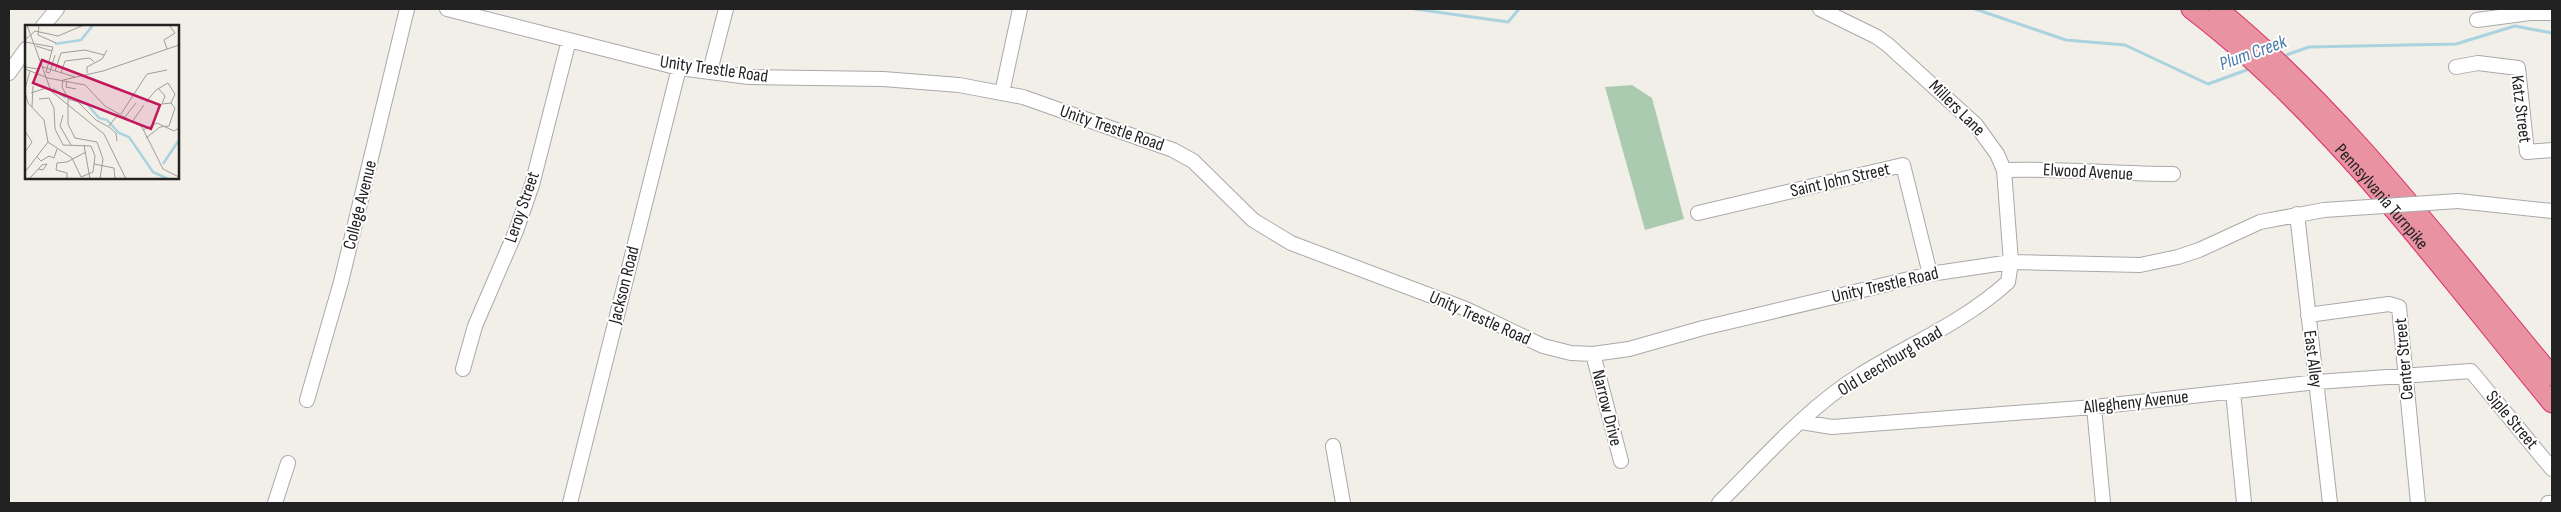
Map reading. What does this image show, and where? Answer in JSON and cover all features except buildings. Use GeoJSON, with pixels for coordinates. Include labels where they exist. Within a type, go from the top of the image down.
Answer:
{"type":"FeatureCollection","features":[{"type":"Feature","properties":{"kind":"highway","name":"Pennsylvania Turnpike"},"geometry":{"type":"LineString","coordinates":[[2191,9],[2254,61],[2314,122],[2376,190],[2552,402]]}},
{"type":"Feature","properties":{"kind":"highway","name":"Pennsylvania Turnpike"},"geometry":{"type":"LineString","coordinates":[[2218,9],[2279,62],[2344,129],[2552,376]]}},
{"type":"Feature","properties":{"kind":"street"},"geometry":{"type":"LineString","coordinates":[[44,25],[57,9]]}},
{"type":"Feature","properties":{"kind":"street","name":"College Avenue"},"geometry":{"type":"LineString","coordinates":[[308,400],[341,282],[407,9]]}},
{"type":"Feature","properties":{"kind":"street","name":"Unity Trestle Road"},"geometry":{"type":"LineString","coordinates":[[447,9],[486,14],[569,40],[679,68],[750,77],[882,79],[959,85],[1023,98],[1174,150],[1192,161],[1253,220],[1291,243],[1466,309],[1543,346],[1571,353],[1593,354],[1629,349],[1703,328],[1930,274],[2012,262],[2140,265],[2178,257],[2260,222],[2324,210],[2458,201],[2552,211]]}},
{"type":"Feature","properties":{"kind":"street"},"geometry":{"type":"LineString","coordinates":[[710,71],[726,9]]}},
{"type":"Feature","properties":{"kind":"street"},"geometry":{"type":"LineString","coordinates":[[1002,93],[1020,9]]}},
{"type":"Feature","properties":{"kind":"street","name":"Millers Lane"},"geometry":{"type":"LineString","coordinates":[[1820,9],[1877,37],[1926,77],[1986,136],[1998,154],[2004,170],[2012,262]]}},
{"type":"Feature","properties":{"kind":"street"},"geometry":{"type":"LineString","coordinates":[[2477,20],[2530,13],[2552,13]]}},
{"type":"Feature","properties":{"kind":"street","name":"Leroy Street"},"geometry":{"type":"LineString","coordinates":[[463,369],[475,326],[516,231],[532,185],[569,40]]}},
{"type":"Feature","properties":{"kind":"street"},"geometry":{"type":"LineString","coordinates":[[9,73],[25,50]]}},
{"type":"Feature","properties":{"kind":"street","name":"Katz Street"},"geometry":{"type":"LineString","coordinates":[[2456,67],[2478,63],[2518,68],[2527,152],[2552,150]]}},
{"type":"Feature","properties":{"kind":"street","name":"Jackson Road"},"geometry":{"type":"LineString","coordinates":[[570,503],[679,68]]}},
{"type":"Feature","properties":{"kind":"street","name":"Saint John Street"},"geometry":{"type":"LineString","coordinates":[[1698,213],[1902,165],[1930,274]]}},
{"type":"Feature","properties":{"kind":"street","name":"Elwood Avenue"},"geometry":{"type":"LineString","coordinates":[[2004,170],[2037,169],[2106,174],[2173,174]]}},
{"type":"Feature","properties":{"kind":"street","name":"East Alley"},"geometry":{"type":"LineString","coordinates":[[2298,214],[2330,503]]}},
{"type":"Feature","properties":{"kind":"street","name":"Old Leechburg Road"},"geometry":{"type":"LineString","coordinates":[[1719,503],[1801,422],[1861,374],[1940,331],[2000,290],[2008,282],[2012,262]]}},
{"type":"Feature","properties":{"kind":"street","name":"Center Street"},"geometry":{"type":"LineString","coordinates":[[2308,314],[2389,304],[2399,308],[2418,503]]}},
{"type":"Feature","properties":{"kind":"street","name":"Narrow Drive"},"geometry":{"type":"LineString","coordinates":[[1593,354],[1621,462]]}},
{"type":"Feature","properties":{"kind":"street","name":"Allegheny Avenue"},"geometry":{"type":"LineString","coordinates":[[1801,422],[1832,427],[2094,407],[2317,382],[2471,371]]}},
{"type":"Feature","properties":{"kind":"street","name":"Siple Street"},"geometry":{"type":"LineString","coordinates":[[2471,371],[2552,469]]}},
{"type":"Feature","properties":{"kind":"street"},"geometry":{"type":"LineString","coordinates":[[2233,392],[2244,503]]}},
{"type":"Feature","properties":{"kind":"street"},"geometry":{"type":"LineString","coordinates":[[2094,407],[2103,503]]}},
{"type":"Feature","properties":{"kind":"street"},"geometry":{"type":"LineString","coordinates":[[1333,446],[1343,503]]}},
{"type":"Feature","properties":{"kind":"street"},"geometry":{"type":"LineString","coordinates":[[275,503],[288,463]]}},
{"type":"Feature","properties":{"kind":"green space"},"geometry":{"type":"Polygon","coordinates":[[[1632,85],[1652,98],[1684,219],[1645,230],[1605,87],[1632,85]]]}},
{"type":"Feature","properties":{"kind":"waterway","name":"Plum Creek"},"geometry":{"type":"LineString","coordinates":[[1415,9],[1508,22],[1519,9]]}},
{"type":"Feature","properties":{"kind":"waterway","name":"Plum Creek"},"geometry":{"type":"LineString","coordinates":[[1975,9],[2066,40],[2125,45],[2208,84],[2252,68]]}},
{"type":"Feature","properties":{"kind":"waterway","name":"Plum Creek"},"geometry":{"type":"LineString","coordinates":[[2281,57],[2309,47],[2456,44],[2515,26],[2552,33]]}}]}
